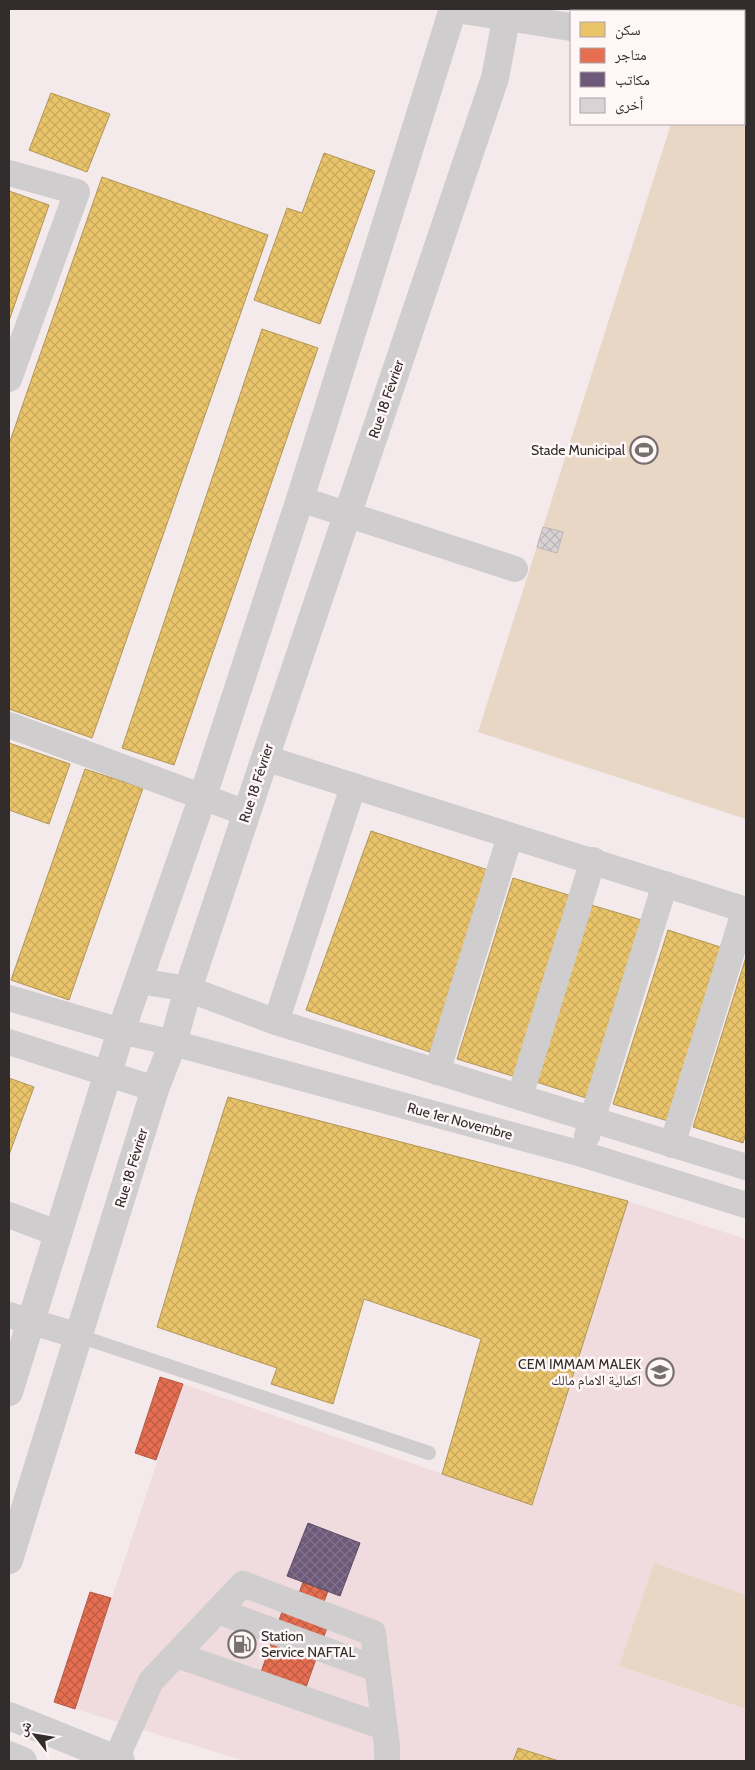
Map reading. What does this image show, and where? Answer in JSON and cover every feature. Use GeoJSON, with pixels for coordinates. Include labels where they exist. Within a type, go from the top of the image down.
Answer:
{"type":"FeatureCollection","features":[{"type":"Feature","properties":{"kind":"street"},"geometry":{"type":"LineString","coordinates":[[9,1392],[20,1319],[59,1234],[121,1031],[203,796],[300,499],[454,9],[508,13],[570,27]]}},
{"type":"Feature","properties":{"kind":"street","name":"Rue 18 Février"},"geometry":{"type":"LineString","coordinates":[[9,1560],[156,1089],[173,1043],[188,989],[264,758],[496,78],[508,13]]}},
{"type":"Feature","properties":{"kind":"street"},"geometry":{"type":"LineString","coordinates":[[9,173],[77,192],[9,379]]}},
{"type":"Feature","properties":{"kind":"street"},"geometry":{"type":"LineString","coordinates":[[300,499],[515,569]]}},
{"type":"Feature","properties":{"kind":"street"},"geometry":{"type":"LineString","coordinates":[[9,725],[246,813]]}},
{"type":"Feature","properties":{"kind":"street"},"geometry":{"type":"LineString","coordinates":[[264,758],[746,910],[672,1145]]}},
{"type":"Feature","properties":{"kind":"street"},"geometry":{"type":"LineString","coordinates":[[276,1022],[353,787]]}},
{"type":"Feature","properties":{"kind":"street"},"geometry":{"type":"LineString","coordinates":[[437,1072],[510,836]]}},
{"type":"Feature","properties":{"kind":"street"},"geometry":{"type":"LineString","coordinates":[[520,1096],[592,860]]}},
{"type":"Feature","properties":{"kind":"street"},"geometry":{"type":"LineString","coordinates":[[582,1154],[665,884]]}},
{"type":"Feature","properties":{"kind":"street"},"geometry":{"type":"LineString","coordinates":[[140,981],[188,989],[276,1022],[746,1167]]}},
{"type":"Feature","properties":{"kind":"street"},"geometry":{"type":"LineString","coordinates":[[9,998],[121,1031]]}},
{"type":"Feature","properties":{"kind":"street","name":"Rue 1er Novembre"},"geometry":{"type":"LineString","coordinates":[[121,1031],[173,1043],[582,1154],[746,1205]]}},
{"type":"Feature","properties":{"kind":"street"},"geometry":{"type":"LineString","coordinates":[[9,1042],[156,1089]]}},
{"type":"Feature","properties":{"kind":"street"},"geometry":{"type":"LineString","coordinates":[[9,1215],[59,1234]]}},
{"type":"Feature","properties":{"kind":"street"},"geometry":{"type":"LineString","coordinates":[[20,1319],[79,1336]]}},
{"type":"Feature","properties":{"kind":"street"},"geometry":{"type":"LineString","coordinates":[[9,1716],[117,1761],[151,1681],[244,1584],[373,1633],[387,1761]]}},
{"type":"Feature","properties":{"kind":"street"},"geometry":{"type":"LineString","coordinates":[[177,1655],[384,1727]]}},
{"type":"Feature","properties":{"kind":"lane"},"geometry":{"type":"LineString","coordinates":[[79,1336],[429,1453]]}},
{"type":"Feature","properties":{"kind":"shaded area","name":"Stade Municipal"},"geometry":{"type":"Polygon","coordinates":[[[745,108],[746,819],[478,732],[671,125],[745,125],[745,108]]]}},
{"type":"Feature","properties":{"kind":"shaded area"},"geometry":{"type":"Polygon","coordinates":[[[628,1201],[746,1239],[746,1595],[654,1564],[619,1666],[746,1709],[746,1761],[559,1761],[518,1748],[513,1761],[245,1761],[75,1709],[183,1384],[532,1505],[628,1201]]]}},
{"type":"Feature","properties":{"kind":"shaded area"},"geometry":{"type":"Polygon","coordinates":[[[654,1563],[746,1595],[746,1709],[619,1666],[654,1563]]]}},
{"type":"Feature","properties":{"kind":"building: سكن"},"geometry":{"type":"Polygon","coordinates":[[[51,93],[110,114],[87,172],[29,150],[51,93]]]}},
{"type":"Feature","properties":{"kind":"building: سكن"},"geometry":{"type":"Polygon","coordinates":[[[324,153],[375,171],[320,324],[254,300],[287,208],[302,213],[324,153]]]}},
{"type":"Feature","properties":{"kind":"building: سكن"},"geometry":{"type":"Polygon","coordinates":[[[102,177],[268,235],[92,738],[9,709],[9,444],[102,177]]]}},
{"type":"Feature","properties":{"kind":"building: سكن"},"geometry":{"type":"Polygon","coordinates":[[[9,191],[49,205],[9,321],[9,191]]]}},
{"type":"Feature","properties":{"kind":"building: سكن"},"geometry":{"type":"Polygon","coordinates":[[[262,329],[318,348],[174,765],[122,748],[262,329]]]}},
{"type":"Feature","properties":{"kind":"building: سكن"},"geometry":{"type":"Polygon","coordinates":[[[9,743],[70,764],[49,824],[9,810],[9,743]]]}},
{"type":"Feature","properties":{"kind":"building: سكن"},"geometry":{"type":"Polygon","coordinates":[[[85,769],[143,788],[69,1000],[11,980],[85,769]]]}},
{"type":"Feature","properties":{"kind":"building: سكن"},"geometry":{"type":"Polygon","coordinates":[[[371,831],[488,870],[430,1052],[306,1010],[371,831]]]}},
{"type":"Feature","properties":{"kind":"building: سكن"},"geometry":{"type":"Polygon","coordinates":[[[513,878],[575,897],[519,1078],[457,1059],[513,878]]]}},
{"type":"Feature","properties":{"kind":"building: سكن"},"geometry":{"type":"Polygon","coordinates":[[[588,904],[645,921],[589,1099],[533,1081],[588,904]]]}},
{"type":"Feature","properties":{"kind":"building: سكن"},"geometry":{"type":"Polygon","coordinates":[[[668,930],[723,948],[668,1121],[613,1104],[668,930]]]}},
{"type":"Feature","properties":{"kind":"building: سكن"},"geometry":{"type":"Polygon","coordinates":[[[746,957],[746,1133],[743,1143],[693,1127],[746,957]]]}},
{"type":"Feature","properties":{"kind":"building: سكن"},"geometry":{"type":"Polygon","coordinates":[[[9,1078],[34,1087],[9,1155],[9,1078]]]}},
{"type":"Feature","properties":{"kind":"building: سكن"},"geometry":{"type":"Polygon","coordinates":[[[228,1097],[628,1201],[532,1505],[442,1474],[481,1339],[364,1299],[333,1404],[271,1384],[277,1368],[157,1327],[228,1097]]]}},
{"type":"Feature","properties":{"kind":"building: سكن"},"geometry":{"type":"Polygon","coordinates":[[[518,1748],[559,1761],[513,1761],[518,1748]]]}},
{"type":"Feature","properties":{"kind":"building: متاجر"},"geometry":{"type":"Polygon","coordinates":[[[160,1377],[183,1384],[156,1460],[135,1453],[160,1377]]]}},
{"type":"Feature","properties":{"kind":"building: متاجر"},"geometry":{"type":"Polygon","coordinates":[[[303,1582],[328,1591],[317,1621],[328,1625],[305,1690],[260,1675],[283,1609],[292,1612],[303,1582]]]}},
{"type":"Feature","properties":{"kind":"building: متاجر"},"geometry":{"type":"Polygon","coordinates":[[[90,1592],[111,1598],[75,1709],[54,1702],[90,1592]]]}},
{"type":"Feature","properties":{"kind":"building: مكاتب"},"geometry":{"type":"Polygon","coordinates":[[[308,1523],[360,1543],[340,1596],[287,1576],[308,1523]]]}},
{"type":"Feature","properties":{"kind":"building: أخرى"},"geometry":{"type":"Polygon","coordinates":[[[543,527],[563,532],[557,553],[537,547],[543,527]]]}},
{"type":"Feature","properties":{"kind":"place","name":"Stade Municipal"},"geometry":{"type":"Point","coordinates":[644,450]}},
{"type":"Feature","properties":{"kind":"place","name":"CEM IMMAM MALEK اكمالية الامام مالك"},"geometry":{"type":"Point","coordinates":[660,1372]}},
{"type":"Feature","properties":{"kind":"place","name":"Station Service NAFTAL"},"geometry":{"type":"Point","coordinates":[242,1644]}}]}
